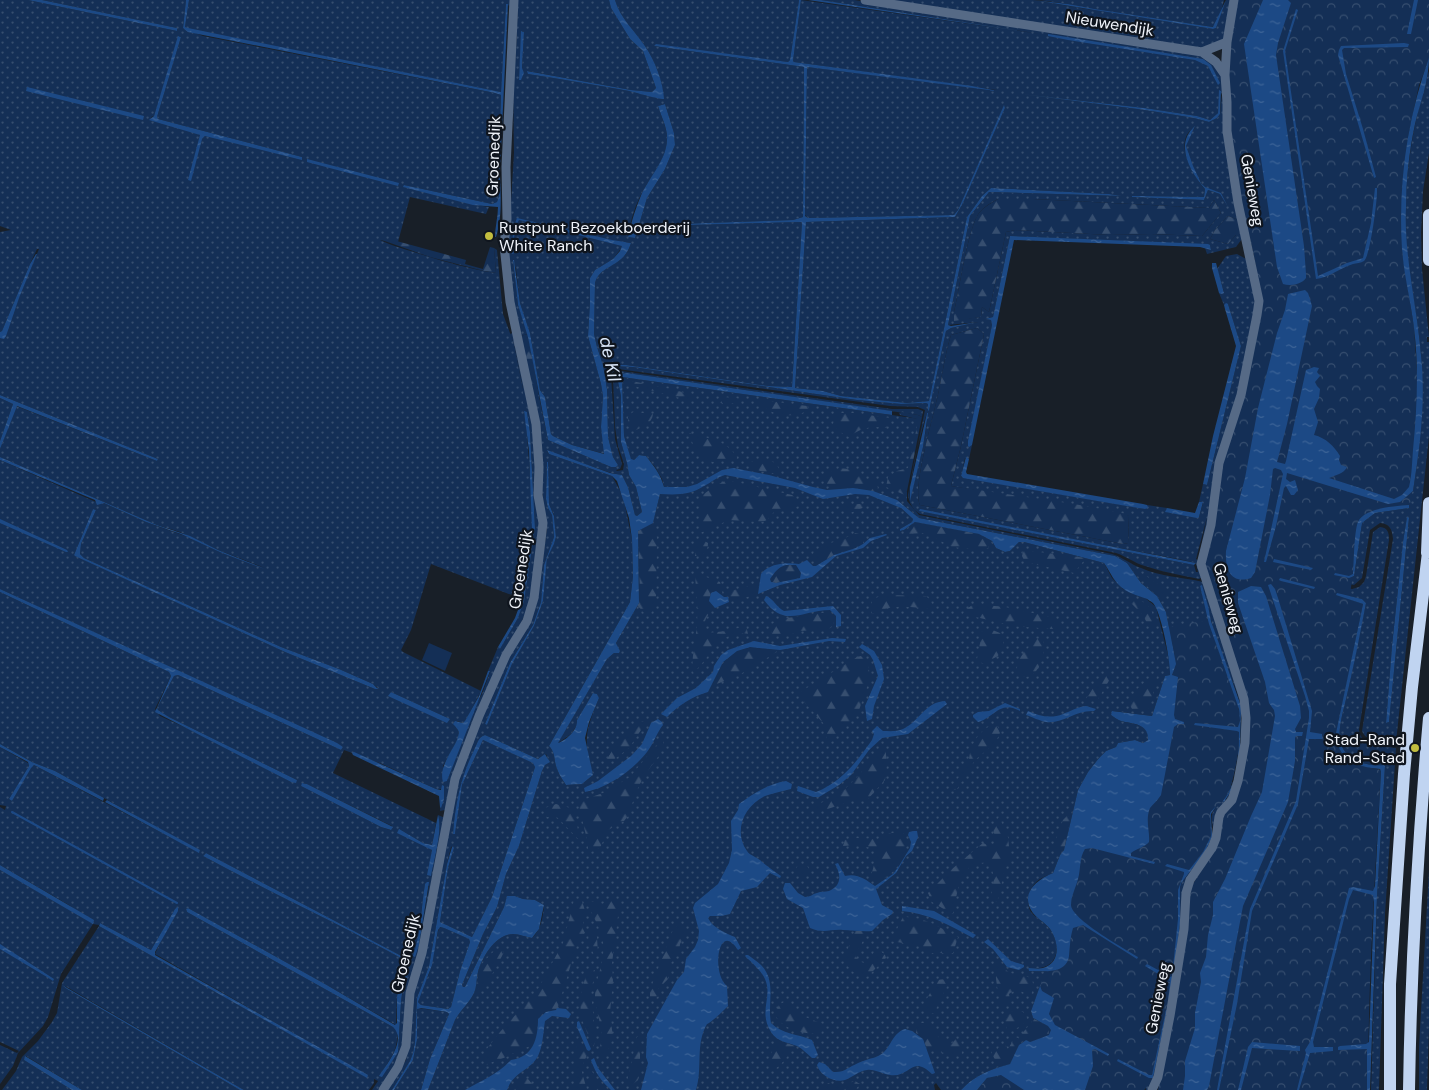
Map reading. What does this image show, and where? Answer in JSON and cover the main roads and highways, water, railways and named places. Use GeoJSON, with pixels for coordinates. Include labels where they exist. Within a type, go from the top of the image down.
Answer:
{"type":"FeatureCollection","features":[{"type":"Feature","properties":{"kind":"highway"},"geometry":{"type":"LineString","coordinates":[[1429,215],[1429,260]]}},
{"type":"Feature","properties":{"kind":"highway"},"geometry":{"type":"LineString","coordinates":[[1390,1090],[1390,984],[1404,774],[1428,550],[1429,503]]}},
{"type":"Feature","properties":{"kind":"highway"},"geometry":{"type":"LineString","coordinates":[[1409,1090],[1411,986],[1416,888],[1429,718]]}},
{"type":"Feature","properties":{"kind":"water"},"geometry":{"type":"Polygon","coordinates":[[[28,0],[42,0],[177,28],[177,31],[28,0]]]}},
{"type":"Feature","properties":{"kind":"water"},"geometry":{"type":"Polygon","coordinates":[[[186,0],[189,0],[185,27],[188,28],[501,92],[506,4],[508,4],[500,169],[498,169],[501,95],[188,32],[183,28],[186,0]]]}},
{"type":"Feature","properties":{"kind":"water"},"geometry":{"type":"Polygon","coordinates":[[[609,0],[615,0],[624,19],[649,52],[660,78],[664,99],[629,91],[528,74],[527,71],[631,90],[652,92],[656,88],[643,51],[630,39],[611,8],[609,0]]]}},
{"type":"Feature","properties":{"kind":"water"},"geometry":{"type":"Polygon","coordinates":[[[799,0],[801,0],[794,62],[997,91],[807,67],[805,216],[808,218],[954,215],[958,210],[1004,105],[1005,108],[955,217],[806,222],[795,388],[823,391],[841,396],[907,403],[929,401],[967,217],[982,196],[991,188],[1122,196],[989,192],[970,216],[948,325],[978,322],[951,328],[946,331],[929,411],[928,404],[926,403],[901,404],[857,400],[633,367],[611,366],[626,365],[768,386],[792,387],[802,222],[649,225],[793,220],[803,217],[804,67],[654,46],[656,44],[788,62],[790,60],[799,0]]]}},
{"type":"Feature","properties":{"kind":"water"},"geometry":{"type":"Polygon","coordinates":[[[808,0],[821,0],[1041,34],[808,0]]]}},
{"type":"Feature","properties":{"kind":"water"},"geometry":{"type":"Polygon","coordinates":[[[1033,0],[1213,27],[1226,0],[1216,28],[1213,29],[1033,0]]]}},
{"type":"Feature","properties":{"kind":"water"},"geometry":{"type":"Polygon","coordinates":[[[1263,0],[1288,0],[1291,3],[1276,55],[1304,246],[1306,274],[1304,280],[1292,285],[1283,284],[1277,267],[1244,44],[1263,0]]]}},
{"type":"Feature","properties":{"kind":"water"},"geometry":{"type":"Polygon","coordinates":[[[1414,0],[1418,0],[1411,34],[1407,34],[1414,0]]]}},
{"type":"Feature","properties":{"kind":"water"},"geometry":{"type":"Polygon","coordinates":[[[1296,9],[1298,10],[1285,51],[1318,276],[1363,258],[1371,223],[1375,188],[1377,188],[1371,240],[1364,261],[1316,279],[1283,51],[1296,9]]]}},
{"type":"Feature","properties":{"kind":"water"},"geometry":{"type":"Polygon","coordinates":[[[521,31],[524,32],[522,68],[524,73],[521,80],[519,80],[521,31]]]}},
{"type":"Feature","properties":{"kind":"water"},"geometry":{"type":"Polygon","coordinates":[[[1048,34],[1203,59],[1211,65],[1220,83],[1218,85],[1208,66],[1195,60],[1068,40],[1048,36],[1048,34]]]}},
{"type":"Feature","properties":{"kind":"water"},"geometry":{"type":"Polygon","coordinates":[[[178,36],[181,37],[157,117],[158,119],[302,157],[302,160],[205,136],[202,139],[191,181],[188,180],[200,135],[149,120],[154,116],[178,36]]]}},
{"type":"Feature","properties":{"kind":"water"},"geometry":{"type":"Polygon","coordinates":[[[1409,44],[1408,47],[1344,48],[1342,50],[1346,74],[1376,177],[1374,178],[1338,55],[1339,50],[1341,46],[1409,44]]]}},
{"type":"Feature","properties":{"kind":"water"},"geometry":{"type":"Polygon","coordinates":[[[1429,58],[1426,83],[1411,145],[1406,198],[1407,245],[1419,336],[1423,389],[1420,440],[1413,491],[1400,502],[1388,504],[1287,473],[1286,479],[1290,482],[1295,480],[1298,490],[1294,495],[1291,495],[1286,486],[1284,488],[1276,526],[1266,562],[1264,562],[1283,474],[1281,470],[1273,469],[1270,495],[1255,572],[1251,578],[1238,579],[1230,574],[1226,551],[1245,478],[1258,408],[1288,294],[1305,290],[1308,293],[1312,306],[1277,462],[1285,464],[1306,370],[1314,367],[1319,368],[1317,372],[1320,376],[1315,382],[1320,389],[1319,398],[1314,409],[1318,422],[1314,435],[1326,440],[1340,456],[1341,465],[1347,467],[1342,473],[1329,478],[1394,499],[1402,495],[1409,487],[1416,419],[1417,374],[1416,343],[1402,249],[1401,201],[1410,128],[1421,81],[1429,58]]]}},
{"type":"Feature","properties":{"kind":"water"},"geometry":{"type":"Polygon","coordinates":[[[27,87],[144,116],[143,120],[26,91],[27,87]]]}},
{"type":"Feature","properties":{"kind":"water"},"geometry":{"type":"Polygon","coordinates":[[[1219,90],[1221,91],[1220,114],[1209,122],[1145,110],[1021,94],[1145,108],[1197,116],[1210,120],[1218,113],[1219,90]]]}},
{"type":"Feature","properties":{"kind":"water"},"geometry":{"type":"Polygon","coordinates":[[[665,104],[674,133],[675,145],[665,169],[647,198],[635,238],[628,237],[642,193],[661,161],[666,147],[666,131],[658,106],[665,104]]]}},
{"type":"Feature","properties":{"kind":"water"},"geometry":{"type":"Polygon","coordinates":[[[1195,126],[1186,146],[1193,166],[1201,183],[1205,187],[1221,193],[1228,207],[1220,194],[1208,190],[1204,200],[1132,197],[1204,197],[1205,189],[1194,175],[1186,158],[1185,149],[1186,141],[1189,133],[1195,126]]]}},
{"type":"Feature","properties":{"kind":"water"},"geometry":{"type":"Polygon","coordinates":[[[307,159],[399,183],[398,186],[307,162],[307,159]]]}},
{"type":"Feature","properties":{"kind":"water"},"geometry":{"type":"Polygon","coordinates":[[[498,176],[500,177],[501,207],[496,237],[498,207],[473,205],[403,187],[404,185],[492,204],[497,202],[499,196],[498,176]]]}},
{"type":"Feature","properties":{"kind":"water"},"geometry":{"type":"Polygon","coordinates":[[[517,218],[631,243],[623,257],[602,272],[595,283],[594,334],[603,365],[607,389],[608,437],[613,457],[618,465],[616,467],[611,467],[548,440],[528,337],[518,305],[513,260],[520,303],[530,333],[540,390],[545,397],[551,434],[572,445],[604,454],[601,427],[603,396],[588,336],[590,278],[595,270],[613,259],[622,246],[519,220],[515,232],[514,253],[512,254],[513,229],[517,218]]]}},
{"type":"Feature","properties":{"kind":"water"},"geometry":{"type":"Polygon","coordinates":[[[1010,236],[1208,244],[1211,250],[1200,247],[1014,240],[972,445],[969,447],[968,441],[992,325],[991,320],[985,319],[993,317],[1010,236]]]}},
{"type":"Feature","properties":{"kind":"water"},"geometry":{"type":"Polygon","coordinates":[[[36,254],[6,336],[4,339],[0,338],[0,332],[36,254]]]}},
{"type":"Feature","properties":{"kind":"water"},"geometry":{"type":"Polygon","coordinates":[[[1212,263],[1216,263],[1224,293],[1219,293],[1212,263]]]}},
{"type":"Feature","properties":{"kind":"water"},"geometry":{"type":"Polygon","coordinates":[[[1228,304],[1241,346],[1207,485],[1203,484],[1213,436],[1236,346],[1224,305],[1228,304]]]}},
{"type":"Feature","properties":{"kind":"water"},"geometry":{"type":"Polygon","coordinates":[[[627,373],[892,411],[892,415],[622,377],[624,436],[631,459],[634,460],[639,455],[646,456],[659,475],[664,487],[687,487],[697,484],[722,470],[733,468],[827,490],[853,488],[873,491],[897,500],[919,518],[1115,556],[1127,563],[1141,583],[1157,596],[1166,612],[1176,664],[1172,675],[1178,677],[1174,715],[1175,719],[1184,722],[1184,724],[1178,724],[1174,727],[1161,795],[1149,812],[1149,842],[1131,853],[1131,856],[1155,862],[1154,864],[1092,848],[1085,849],[1071,905],[1073,911],[1080,918],[1111,941],[1138,957],[1137,959],[1083,925],[1073,928],[1069,956],[1063,966],[1053,971],[1029,971],[1028,968],[1043,968],[1049,965],[1053,962],[1057,951],[1053,934],[1033,913],[1028,903],[1028,897],[1037,883],[1053,873],[1064,850],[1078,790],[1088,772],[1106,751],[1116,747],[1118,743],[1135,740],[1143,743],[1148,740],[1148,734],[1143,727],[1119,720],[1111,715],[1112,711],[1152,716],[1165,676],[1170,675],[1165,638],[1156,608],[1150,601],[1121,587],[1104,563],[1024,542],[1019,542],[1010,551],[1005,552],[996,548],[992,541],[979,534],[915,522],[900,531],[900,529],[912,522],[913,519],[901,508],[869,495],[855,494],[823,499],[795,488],[725,475],[688,493],[660,494],[653,523],[638,531],[639,603],[616,643],[620,651],[607,659],[558,743],[574,731],[577,720],[593,693],[597,694],[599,698],[589,722],[585,738],[593,775],[582,784],[566,785],[558,771],[549,746],[630,602],[633,576],[632,539],[629,518],[617,481],[612,476],[549,454],[547,450],[610,473],[622,475],[628,487],[635,515],[637,516],[642,512],[636,487],[629,475],[621,442],[621,396],[617,377],[619,374],[627,373]]]}},
{"type":"Feature","properties":{"kind":"water"},"geometry":{"type":"Polygon","coordinates":[[[0,395],[158,459],[157,461],[17,406],[0,449],[0,441],[13,404],[0,398],[0,395]]]}},
{"type":"Feature","properties":{"kind":"water"},"geometry":{"type":"Polygon","coordinates":[[[524,411],[527,412],[530,432],[535,528],[524,601],[518,618],[500,649],[498,647],[515,618],[522,599],[530,539],[524,537],[524,535],[532,529],[529,451],[524,411]]]}},
{"type":"Feature","properties":{"kind":"water"},"geometry":{"type":"Polygon","coordinates":[[[927,413],[923,447],[910,501],[910,487],[927,413]]]}},
{"type":"Feature","properties":{"kind":"water"},"geometry":{"type":"Polygon","coordinates":[[[0,457],[157,525],[190,536],[218,550],[265,569],[222,553],[181,534],[146,522],[104,503],[97,505],[95,500],[0,460],[0,457]]]}},
{"type":"Feature","properties":{"kind":"water"},"geometry":{"type":"Polygon","coordinates":[[[966,457],[969,459],[967,474],[1143,504],[1147,505],[1148,508],[1138,508],[963,478],[961,476],[966,457]]]}},
{"type":"Feature","properties":{"kind":"water"},"geometry":{"type":"Polygon","coordinates":[[[547,462],[549,504],[554,516],[556,537],[547,558],[543,601],[534,626],[512,664],[487,725],[485,724],[510,663],[533,625],[541,602],[544,565],[554,537],[552,515],[546,499],[547,462]]]}},
{"type":"Feature","properties":{"kind":"water"},"geometry":{"type":"Polygon","coordinates":[[[1199,502],[1203,502],[1199,517],[1197,518],[1165,512],[1167,508],[1195,513],[1199,502]]]}},
{"type":"Feature","properties":{"kind":"water"},"geometry":{"type":"Polygon","coordinates":[[[1409,505],[1409,508],[1375,513],[1362,523],[1354,576],[1349,578],[1334,575],[1335,573],[1349,576],[1353,574],[1356,533],[1361,517],[1380,509],[1409,505]]]}},
{"type":"Feature","properties":{"kind":"water"},"geometry":{"type":"Polygon","coordinates":[[[93,509],[96,510],[81,544],[80,554],[84,558],[281,647],[373,684],[378,689],[285,652],[75,556],[93,509]]]}},
{"type":"Feature","properties":{"kind":"water"},"geometry":{"type":"Polygon","coordinates":[[[920,509],[1196,563],[1194,565],[919,511],[920,509]]]}},
{"type":"Feature","properties":{"kind":"water"},"geometry":{"type":"Polygon","coordinates":[[[1407,517],[1409,518],[1389,722],[1386,723],[1392,646],[1407,517]]]}},
{"type":"Feature","properties":{"kind":"water"},"geometry":{"type":"Polygon","coordinates":[[[0,519],[67,550],[68,552],[0,523],[0,519]]]}},
{"type":"Feature","properties":{"kind":"water"},"geometry":{"type":"Polygon","coordinates":[[[887,535],[871,541],[863,548],[836,556],[812,577],[780,585],[758,594],[761,574],[773,565],[784,563],[799,564],[807,560],[813,566],[816,566],[834,555],[856,548],[870,538],[887,535]],[[786,565],[779,568],[770,579],[771,582],[776,583],[800,578],[801,573],[796,565],[786,565]]]}},
{"type":"Feature","properties":{"kind":"water"},"geometry":{"type":"Polygon","coordinates":[[[1274,559],[1313,568],[1311,570],[1273,562],[1274,559]]]}},
{"type":"Feature","properties":{"kind":"water"},"geometry":{"type":"Polygon","coordinates":[[[1280,578],[1315,587],[1314,589],[1281,581],[1279,580],[1280,578]]]}},
{"type":"Feature","properties":{"kind":"water"},"geometry":{"type":"Polygon","coordinates":[[[1271,584],[1278,598],[1312,711],[1310,732],[1322,734],[1322,739],[1309,739],[1298,804],[1252,911],[1237,1004],[1219,1090],[1217,1090],[1250,909],[1296,801],[1309,718],[1305,696],[1268,585],[1271,584]]]}},
{"type":"Feature","properties":{"kind":"water"},"geometry":{"type":"Polygon","coordinates":[[[1202,585],[1211,621],[1241,706],[1240,752],[1236,768],[1239,732],[1194,725],[1195,723],[1238,727],[1240,721],[1239,709],[1209,624],[1200,586],[1202,585]]]}},
{"type":"Feature","properties":{"kind":"water"},"geometry":{"type":"Polygon","coordinates":[[[1251,586],[1261,587],[1266,596],[1300,706],[1301,718],[1295,729],[1296,732],[1303,732],[1302,736],[1296,736],[1295,738],[1295,761],[1288,802],[1243,906],[1209,1086],[1207,1090],[1183,1090],[1185,1061],[1195,1028],[1195,1013],[1201,982],[1200,973],[1206,957],[1208,935],[1213,915],[1213,902],[1225,879],[1262,792],[1275,716],[1274,710],[1269,703],[1265,682],[1238,603],[1238,592],[1251,586]]]}},
{"type":"Feature","properties":{"kind":"water"},"geometry":{"type":"Polygon","coordinates":[[[0,589],[343,747],[341,750],[178,675],[174,676],[157,708],[158,710],[297,780],[296,783],[291,782],[155,712],[171,676],[169,672],[0,592],[0,589]]]}},
{"type":"Feature","properties":{"kind":"water"},"geometry":{"type":"Polygon","coordinates":[[[716,591],[724,597],[728,597],[729,602],[715,608],[709,601],[711,593],[716,591]]]}},
{"type":"Feature","properties":{"kind":"water"},"geometry":{"type":"Polygon","coordinates":[[[1337,593],[1362,599],[1366,603],[1342,718],[1340,741],[1346,753],[1357,761],[1385,766],[1377,896],[1370,1090],[1367,1090],[1367,1049],[1338,1050],[1340,1046],[1366,1044],[1369,1042],[1374,902],[1373,895],[1353,890],[1349,899],[1313,1042],[1314,1047],[1333,1047],[1333,1051],[1310,1053],[1299,1090],[1297,1090],[1306,1053],[1305,1050],[1310,1042],[1349,888],[1373,891],[1375,886],[1381,771],[1380,769],[1352,762],[1340,750],[1335,738],[1363,604],[1336,595],[1337,593]]]}},
{"type":"Feature","properties":{"kind":"water"},"geometry":{"type":"Polygon","coordinates":[[[766,596],[784,611],[833,606],[841,615],[841,626],[836,627],[836,616],[830,610],[794,616],[779,614],[764,600],[766,596]]]}},
{"type":"Feature","properties":{"kind":"water"},"geometry":{"type":"Polygon","coordinates":[[[832,638],[846,639],[845,642],[829,641],[780,650],[750,647],[737,651],[723,662],[708,692],[686,702],[667,717],[661,714],[677,698],[696,688],[713,672],[714,666],[721,655],[728,650],[754,641],[780,646],[832,638]]]}},
{"type":"Feature","properties":{"kind":"water"},"geometry":{"type":"Polygon","coordinates":[[[862,644],[874,651],[882,665],[884,679],[874,706],[872,719],[867,721],[865,706],[878,676],[870,655],[859,647],[862,644]]]}},
{"type":"Feature","properties":{"kind":"water"},"geometry":{"type":"Polygon","coordinates":[[[488,671],[490,671],[447,781],[443,782],[442,774],[446,760],[459,735],[458,730],[453,724],[455,721],[463,723],[465,721],[479,696],[488,671]]]}},
{"type":"Feature","properties":{"kind":"water"},"geometry":{"type":"Polygon","coordinates":[[[391,692],[450,719],[447,723],[388,696],[391,692]]]}},
{"type":"Feature","properties":{"kind":"water"},"geometry":{"type":"Polygon","coordinates":[[[945,701],[947,704],[908,734],[882,738],[869,750],[851,775],[839,785],[819,797],[813,797],[797,791],[798,786],[816,792],[834,783],[855,763],[872,740],[874,734],[872,731],[877,726],[883,731],[901,730],[914,722],[927,708],[938,702],[945,701]]]}},
{"type":"Feature","properties":{"kind":"water"},"geometry":{"type":"Polygon","coordinates":[[[1005,703],[1020,709],[1020,711],[1008,707],[1003,708],[978,722],[973,717],[978,712],[989,711],[1005,703]]]}},
{"type":"Feature","properties":{"kind":"water"},"geometry":{"type":"Polygon","coordinates":[[[1086,706],[1096,709],[1052,722],[1026,715],[1028,711],[1050,717],[1086,706]]]}},
{"type":"Feature","properties":{"kind":"water"},"geometry":{"type":"Polygon","coordinates":[[[658,719],[663,725],[641,759],[627,772],[611,782],[585,792],[584,788],[598,781],[631,756],[642,744],[651,723],[658,719]]]}},
{"type":"Feature","properties":{"kind":"water"},"geometry":{"type":"Polygon","coordinates":[[[485,735],[538,759],[545,754],[550,762],[545,765],[542,771],[519,846],[506,874],[497,907],[483,934],[462,985],[463,987],[465,987],[504,907],[507,896],[535,900],[544,905],[539,929],[532,938],[515,934],[507,935],[496,942],[486,953],[478,972],[474,992],[455,1020],[428,1090],[421,1090],[430,1059],[449,1014],[447,1012],[417,1009],[417,1040],[413,1060],[394,1090],[392,1090],[413,1053],[417,998],[429,966],[447,864],[452,847],[454,848],[448,868],[440,922],[472,937],[492,897],[535,767],[533,763],[483,740],[462,785],[455,834],[453,834],[455,812],[462,781],[469,760],[479,739],[485,735]],[[440,927],[438,930],[432,965],[418,1002],[421,1005],[448,1009],[451,1007],[470,942],[469,939],[440,927]]]}},
{"type":"Feature","properties":{"kind":"water"},"geometry":{"type":"Polygon","coordinates":[[[0,744],[104,798],[103,801],[34,765],[12,801],[9,799],[29,766],[28,762],[0,747],[0,744]]]}},
{"type":"Feature","properties":{"kind":"water"},"geometry":{"type":"Polygon","coordinates":[[[354,752],[436,789],[441,790],[442,785],[444,786],[444,799],[441,808],[439,796],[353,755],[352,753],[354,752]]]}},
{"type":"Feature","properties":{"kind":"water"},"geometry":{"type":"Polygon","coordinates":[[[1234,779],[1231,791],[1224,802],[1223,801],[1234,779]]]}},
{"type":"Feature","properties":{"kind":"water"},"geometry":{"type":"Polygon","coordinates":[[[786,781],[792,784],[791,789],[765,796],[758,800],[746,813],[741,827],[743,843],[747,851],[781,876],[780,878],[770,873],[757,887],[741,891],[730,914],[710,916],[708,918],[710,922],[723,932],[735,937],[741,948],[738,950],[731,942],[726,941],[719,952],[719,971],[722,980],[727,986],[728,1006],[707,1024],[703,1032],[696,1090],[641,1090],[648,1063],[646,1057],[647,1034],[677,980],[684,972],[686,959],[698,940],[699,931],[693,908],[695,903],[718,884],[729,863],[732,850],[731,821],[738,810],[739,804],[767,787],[786,781]]]}},
{"type":"Feature","properties":{"kind":"water"},"geometry":{"type":"Polygon","coordinates":[[[302,783],[393,827],[391,830],[381,827],[301,786],[302,783]]]}},
{"type":"Feature","properties":{"kind":"water"},"geometry":{"type":"Polygon","coordinates":[[[107,800],[200,850],[199,853],[105,802],[107,800]]]}},
{"type":"Feature","properties":{"kind":"water"},"geometry":{"type":"Polygon","coordinates":[[[1216,806],[1211,814],[1212,837],[1204,854],[1181,883],[1180,887],[1180,924],[1173,979],[1168,1001],[1170,981],[1145,966],[1147,964],[1172,976],[1178,919],[1178,890],[1184,872],[1165,866],[1167,864],[1189,870],[1203,852],[1211,836],[1210,813],[1216,806]]]}},
{"type":"Feature","properties":{"kind":"water"},"geometry":{"type":"Polygon","coordinates":[[[438,815],[439,836],[431,876],[427,875],[432,850],[397,833],[399,829],[423,843],[432,845],[438,815]]]}},
{"type":"Feature","properties":{"kind":"water"},"geometry":{"type":"Polygon","coordinates":[[[917,831],[918,837],[912,851],[906,856],[896,873],[876,889],[882,905],[893,911],[872,931],[815,930],[810,928],[803,908],[787,899],[783,889],[785,883],[790,883],[798,893],[805,897],[833,889],[839,879],[835,864],[838,863],[845,876],[857,876],[875,886],[893,874],[910,848],[909,832],[917,831]]]}},
{"type":"Feature","properties":{"kind":"water"},"geometry":{"type":"Polygon","coordinates":[[[206,853],[411,961],[410,963],[203,856],[206,853]]]}},
{"type":"Feature","properties":{"kind":"water"},"geometry":{"type":"Polygon","coordinates":[[[0,865],[94,920],[93,924],[0,870],[0,865]]]}},
{"type":"Feature","properties":{"kind":"water"},"geometry":{"type":"Polygon","coordinates":[[[429,882],[419,945],[415,957],[413,956],[419,930],[425,884],[429,882]]]}},
{"type":"Feature","properties":{"kind":"water"},"geometry":{"type":"Polygon","coordinates":[[[902,906],[934,911],[976,935],[973,938],[930,917],[902,911],[902,906]]]}},
{"type":"Feature","properties":{"kind":"water"},"geometry":{"type":"Polygon","coordinates":[[[178,907],[178,911],[155,955],[368,1075],[367,1078],[99,926],[100,923],[151,950],[178,907]]]}},
{"type":"Feature","properties":{"kind":"water"},"geometry":{"type":"Polygon","coordinates":[[[188,908],[395,1025],[397,1023],[397,996],[406,971],[409,972],[403,986],[398,1052],[382,1077],[379,1076],[391,1059],[397,1045],[397,1032],[393,1027],[187,912],[186,909],[188,908]]]}},
{"type":"Feature","properties":{"kind":"water"},"geometry":{"type":"Polygon","coordinates":[[[988,939],[1011,961],[1024,965],[1024,967],[1019,970],[1007,967],[993,949],[984,942],[988,939]]]}},
{"type":"Feature","properties":{"kind":"water"},"geometry":{"type":"Polygon","coordinates":[[[0,944],[54,979],[53,981],[0,949],[0,944]]]}},
{"type":"Feature","properties":{"kind":"water"},"geometry":{"type":"Polygon","coordinates":[[[746,955],[761,965],[769,978],[771,1023],[785,1032],[812,1040],[818,1055],[815,1058],[812,1058],[797,1046],[779,1040],[773,1035],[767,1024],[765,1011],[767,986],[765,979],[746,955]]]}},
{"type":"Feature","properties":{"kind":"water"},"geometry":{"type":"Polygon","coordinates":[[[62,985],[244,1090],[240,1090],[62,985]]]}},
{"type":"Feature","properties":{"kind":"water"},"geometry":{"type":"Polygon","coordinates":[[[1040,986],[1042,991],[1054,998],[1049,1014],[1055,1025],[1109,1054],[1108,1056],[1095,1049],[1092,1050],[1093,1066],[1085,1090],[1024,1090],[1001,1075],[987,1078],[977,1090],[961,1090],[972,1080],[984,1073],[1010,1064],[1019,1045],[1026,1040],[1030,1042],[1049,1035],[1051,1030],[1048,1026],[1033,1018],[1031,1011],[1040,986]]]}},
{"type":"Feature","properties":{"kind":"water"},"geometry":{"type":"Polygon","coordinates":[[[557,1008],[566,1009],[571,1014],[569,1018],[552,1016],[545,1021],[542,1044],[538,1056],[531,1065],[514,1079],[507,1090],[465,1090],[495,1073],[511,1060],[529,1051],[533,1046],[537,1033],[538,1019],[546,1012],[556,1010],[557,1008]]]}},
{"type":"Feature","properties":{"kind":"water"},"geometry":{"type":"Polygon","coordinates":[[[1166,1010],[1153,1078],[1149,1078],[1117,1061],[1118,1059],[1152,1075],[1166,1010]]]}},
{"type":"Feature","properties":{"kind":"water"},"geometry":{"type":"Polygon","coordinates":[[[579,1021],[591,1049],[589,1051],[577,1027],[577,1022],[579,1021]]]}},
{"type":"Feature","properties":{"kind":"water"},"geometry":{"type":"Polygon","coordinates":[[[905,1029],[912,1031],[923,1039],[935,1073],[932,1074],[920,1066],[915,1066],[897,1075],[867,1070],[841,1081],[828,1078],[817,1065],[819,1062],[825,1064],[833,1072],[845,1070],[884,1052],[895,1036],[905,1029]]]}},
{"type":"Feature","properties":{"kind":"water"},"geometry":{"type":"Polygon","coordinates":[[[1252,1042],[1300,1046],[1300,1051],[1252,1048],[1241,1090],[1238,1090],[1248,1047],[1252,1042]]]}},
{"type":"Feature","properties":{"kind":"water"},"geometry":{"type":"Polygon","coordinates":[[[25,1056],[82,1090],[72,1090],[24,1060],[25,1056]]]}},
{"type":"Feature","properties":{"kind":"water"},"geometry":{"type":"Polygon","coordinates":[[[594,1058],[598,1068],[615,1090],[611,1090],[599,1076],[591,1060],[594,1058]]]}},
{"type":"Feature","properties":{"kind":"waterway"},"geometry":{"type":"LineString","coordinates":[[12,812],[177,903]]}},
{"type":"Feature","properties":{"kind":"place","name":"Rustpunt Bezoekboerderij White Ranch"},"geometry":{"type":"Point","coordinates":[489,236]}},
{"type":"Feature","properties":{"kind":"place","name":"Stad-Rand Rand-Stad"},"geometry":{"type":"Point","coordinates":[1415,748]}},
{"type":"Feature","properties":{"kind":"water label","name":"de Kil"},"geometry":{"type":"Point","coordinates":[610,359]}}]}
